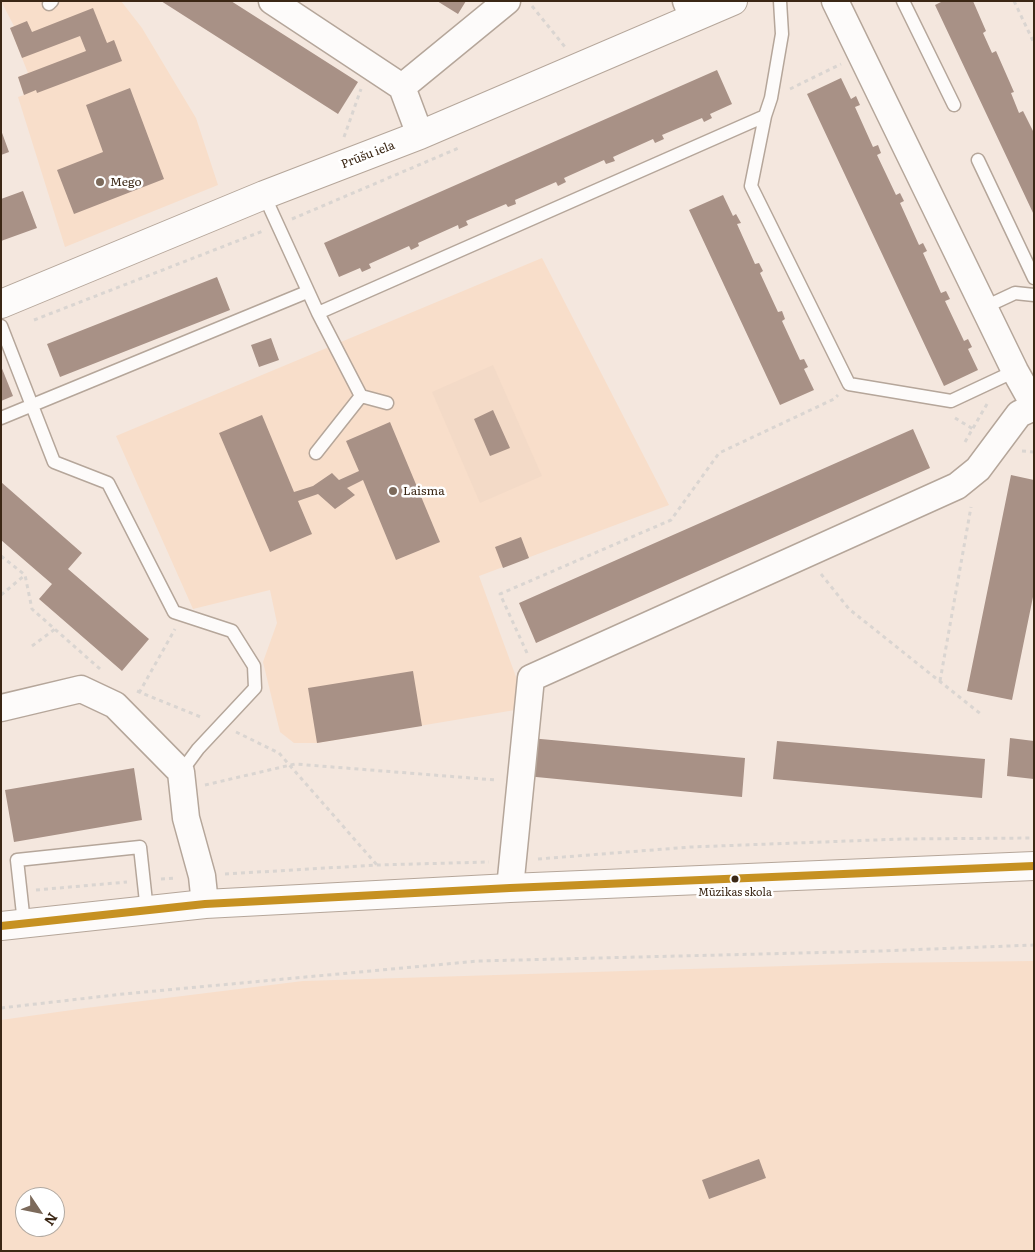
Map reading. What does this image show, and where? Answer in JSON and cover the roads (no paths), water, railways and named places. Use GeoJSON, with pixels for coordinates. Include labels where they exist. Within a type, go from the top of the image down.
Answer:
{"type":"FeatureCollection","features":[{"type":"Feature","properties":{"kind":"street"},"geometry":{"type":"LineString","coordinates":[[272,1],[402,87],[420,135]]}},
{"type":"Feature","properties":{"kind":"street"},"geometry":{"type":"LineString","coordinates":[[402,87],[507,1]]}},
{"type":"Feature","properties":{"kind":"street","name":"Prūšu iela"},"geometry":{"type":"LineString","coordinates":[[1,304],[264,195],[420,135],[689,10],[733,1]]}},
{"type":"Feature","properties":{"kind":"street"},"geometry":{"type":"LineString","coordinates":[[510,888],[532,678],[957,486],[978,469],[1019,414],[1034,406],[1008,374],[985,307],[835,1]]}},
{"type":"Feature","properties":{"kind":"street"},"geometry":{"type":"LineString","coordinates":[[1,708],[82,690],[115,705],[183,781],[186,818],[202,876],[205,904]]}},
{"type":"Feature","properties":{"kind":"street"},"geometry":{"type":"LineString","coordinates":[[12,924],[205,904],[510,888],[1034,866]]}},
{"type":"Feature","properties":{"kind":"lane"},"geometry":{"type":"LineString","coordinates":[[780,1],[782,34],[771,98],[765,116],[750,186],[849,384],[951,401],[1008,374]]}},
{"type":"Feature","properties":{"kind":"lane"},"geometry":{"type":"LineString","coordinates":[[903,1],[954,105]]}},
{"type":"Feature","properties":{"kind":"lane"},"geometry":{"type":"LineString","coordinates":[[318,313],[765,116]]}},
{"type":"Feature","properties":{"kind":"lane"},"geometry":{"type":"LineString","coordinates":[[978,160],[1034,278]]}},
{"type":"Feature","properties":{"kind":"lane"},"geometry":{"type":"LineString","coordinates":[[264,195],[307,292],[362,396],[387,403]]}},
{"type":"Feature","properties":{"kind":"lane"},"geometry":{"type":"LineString","coordinates":[[1,418],[307,292]]}},
{"type":"Feature","properties":{"kind":"lane"},"geometry":{"type":"LineString","coordinates":[[985,307],[1014,293],[1034,295]]}},
{"type":"Feature","properties":{"kind":"lane"},"geometry":{"type":"LineString","coordinates":[[2,329],[34,406],[54,462],[108,483],[174,612],[232,631],[254,666],[255,688],[198,749],[183,781]]}},
{"type":"Feature","properties":{"kind":"lane"},"geometry":{"type":"LineString","coordinates":[[316,452],[362,396]]}},
{"type":"Feature","properties":{"kind":"lane"},"geometry":{"type":"LineString","coordinates":[[12,924],[21,891],[17,860],[140,847],[148,910]]}},
{"type":"Feature","properties":{"kind":"place","name":"Mego"},"geometry":{"type":"Point","coordinates":[100,182]}},
{"type":"Feature","properties":{"kind":"place","name":"Laisma"},"geometry":{"type":"Point","coordinates":[393,491]}},
{"type":"Feature","properties":{"kind":"place","name":"Mūzikas skola"},"geometry":{"type":"Point","coordinates":[735,879]}}]}
